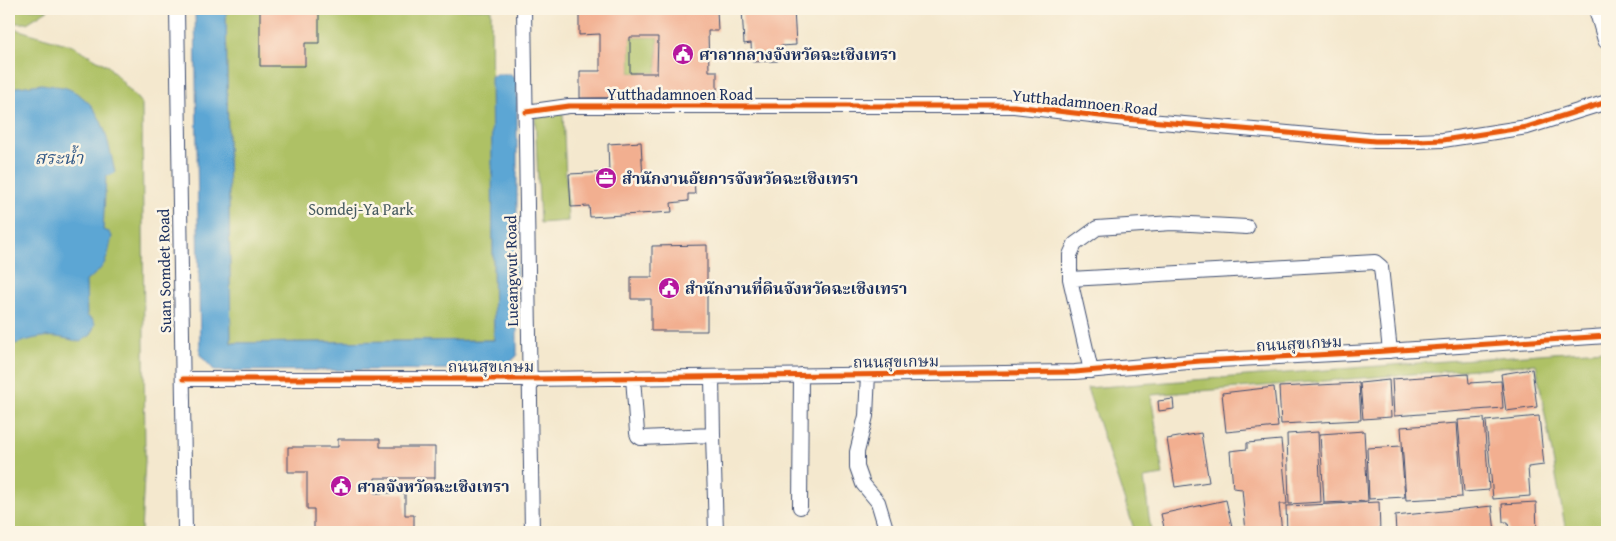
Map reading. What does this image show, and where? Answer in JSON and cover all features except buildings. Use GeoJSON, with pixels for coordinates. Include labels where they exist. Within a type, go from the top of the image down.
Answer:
{"type":"FeatureCollection","features":[{"type":"Feature","properties":{"kind":"main road"},"geometry":{"type":"LineString","coordinates":[[1598,9],[1607,40]]}},
{"type":"Feature","properties":{"kind":"street","name":"Suan Somdet Road"},"geometry":{"type":"LineString","coordinates":[[177,9],[185,532]]}},
{"type":"Feature","properties":{"kind":"street","name":"Lueangwut Road"},"geometry":{"type":"LineString","coordinates":[[524,9],[532,532]]}},
{"type":"Feature","properties":{"kind":"street","name":"Yutthadamnoen Road"},"geometry":{"type":"LineString","coordinates":[[526,112],[569,106],[1014,106],[1126,119],[1375,141],[1416,141],[1443,140],[1527,127],[1607,102]]}},
{"type":"Feature","properties":{"kind":"street"},"geometry":{"type":"LineString","coordinates":[[1091,371],[1070,279],[1070,256],[1075,244],[1097,228],[1172,223],[1247,227]]}},
{"type":"Feature","properties":{"kind":"street"},"geometry":{"type":"LineString","coordinates":[[1070,279],[1375,262],[1381,267],[1390,351]]}},
{"type":"Feature","properties":{"kind":"street","name":"ถนนสุขเกษม"},"geometry":{"type":"LineString","coordinates":[[183,379],[530,379],[633,376],[712,377],[1076,372],[1200,361],[1390,351],[1607,336]]}},
{"type":"Feature","properties":{"kind":"street"},"geometry":{"type":"LineString","coordinates":[[868,374],[866,416],[857,452],[856,467],[863,484],[878,502],[887,532]]}},
{"type":"Feature","properties":{"kind":"street"},"geometry":{"type":"LineString","coordinates":[[800,507],[802,375]]}},
{"type":"Feature","properties":{"kind":"street"},"geometry":{"type":"LineString","coordinates":[[633,376],[638,436],[641,438],[713,435]]}},
{"type":"Feature","properties":{"kind":"street"},"geometry":{"type":"LineString","coordinates":[[712,377],[716,532]]}},
{"type":"Feature","properties":{"kind":"green space"},"geometry":{"type":"Polygon","coordinates":[[[9,9],[49,9],[27,23],[9,23],[9,9]]]}},
{"type":"Feature","properties":{"kind":"green space","name":"Somdej-Ya Park"},"geometry":{"type":"Polygon","coordinates":[[[226,9],[491,9],[494,340],[231,343],[226,9]]]}},
{"type":"Feature","properties":{"kind":"green space"},"geometry":{"type":"Polygon","coordinates":[[[9,27],[73,46],[108,66],[142,104],[145,460],[141,532],[9,532],[9,27]]]}},
{"type":"Feature","properties":{"kind":"green space"},"geometry":{"type":"Polygon","coordinates":[[[630,37],[658,37],[657,73],[630,73],[630,37]]]}},
{"type":"Feature","properties":{"kind":"green space"},"geometry":{"type":"Polygon","coordinates":[[[563,114],[568,221],[540,223],[535,115],[563,114]]]}},
{"type":"Feature","properties":{"kind":"green space"},"geometry":{"type":"Polygon","coordinates":[[[1607,350],[1607,532],[1566,532],[1536,364],[1151,395],[1163,475],[1144,478],[1151,532],[1135,532],[1087,388],[1552,353],[1607,350]]]}},
{"type":"Feature","properties":{"kind":"water"},"geometry":{"type":"Polygon","coordinates":[[[195,9],[226,9],[231,343],[494,340],[491,77],[496,74],[511,74],[517,80],[517,356],[502,369],[215,371],[200,355],[195,9]]]}},
{"type":"Feature","properties":{"kind":"water","name":"สระน้ำ"},"geometry":{"type":"Polygon","coordinates":[[[42,84],[66,88],[81,96],[90,104],[102,124],[115,172],[106,176],[103,230],[109,232],[112,236],[105,262],[86,281],[87,316],[95,324],[91,335],[80,342],[60,337],[44,337],[9,346],[9,88],[42,84]]]}},
{"type":"Feature","properties":{"kind":"cycle path"},"geometry":{"type":"LineString","coordinates":[[526,112],[569,106],[1014,106],[1126,119],[1375,141],[1417,141],[1443,140],[1527,127],[1607,102]]}},
{"type":"Feature","properties":{"kind":"cycle path"},"geometry":{"type":"LineString","coordinates":[[183,379],[530,379],[1075,372],[1200,361],[1371,352],[1607,336]]}},
{"type":"Feature","properties":{"kind":"place","name":"ศาลากลางจังหวัดฉะเชิงเทรา"},"geometry":{"type":"Point","coordinates":[683,54]}},
{"type":"Feature","properties":{"kind":"place","name":"สำนักงานอัยการจังหวัดฉะเชิงเทรา"},"geometry":{"type":"Point","coordinates":[606,178]}},
{"type":"Feature","properties":{"kind":"place","name":"สำนักงานที่ดินจังหวัดฉะเชิงเทรา"},"geometry":{"type":"Point","coordinates":[669,288]}},
{"type":"Feature","properties":{"kind":"place","name":"ศาลจังหวัดฉะเชิงเทรา"},"geometry":{"type":"Point","coordinates":[341,486]}}]}
